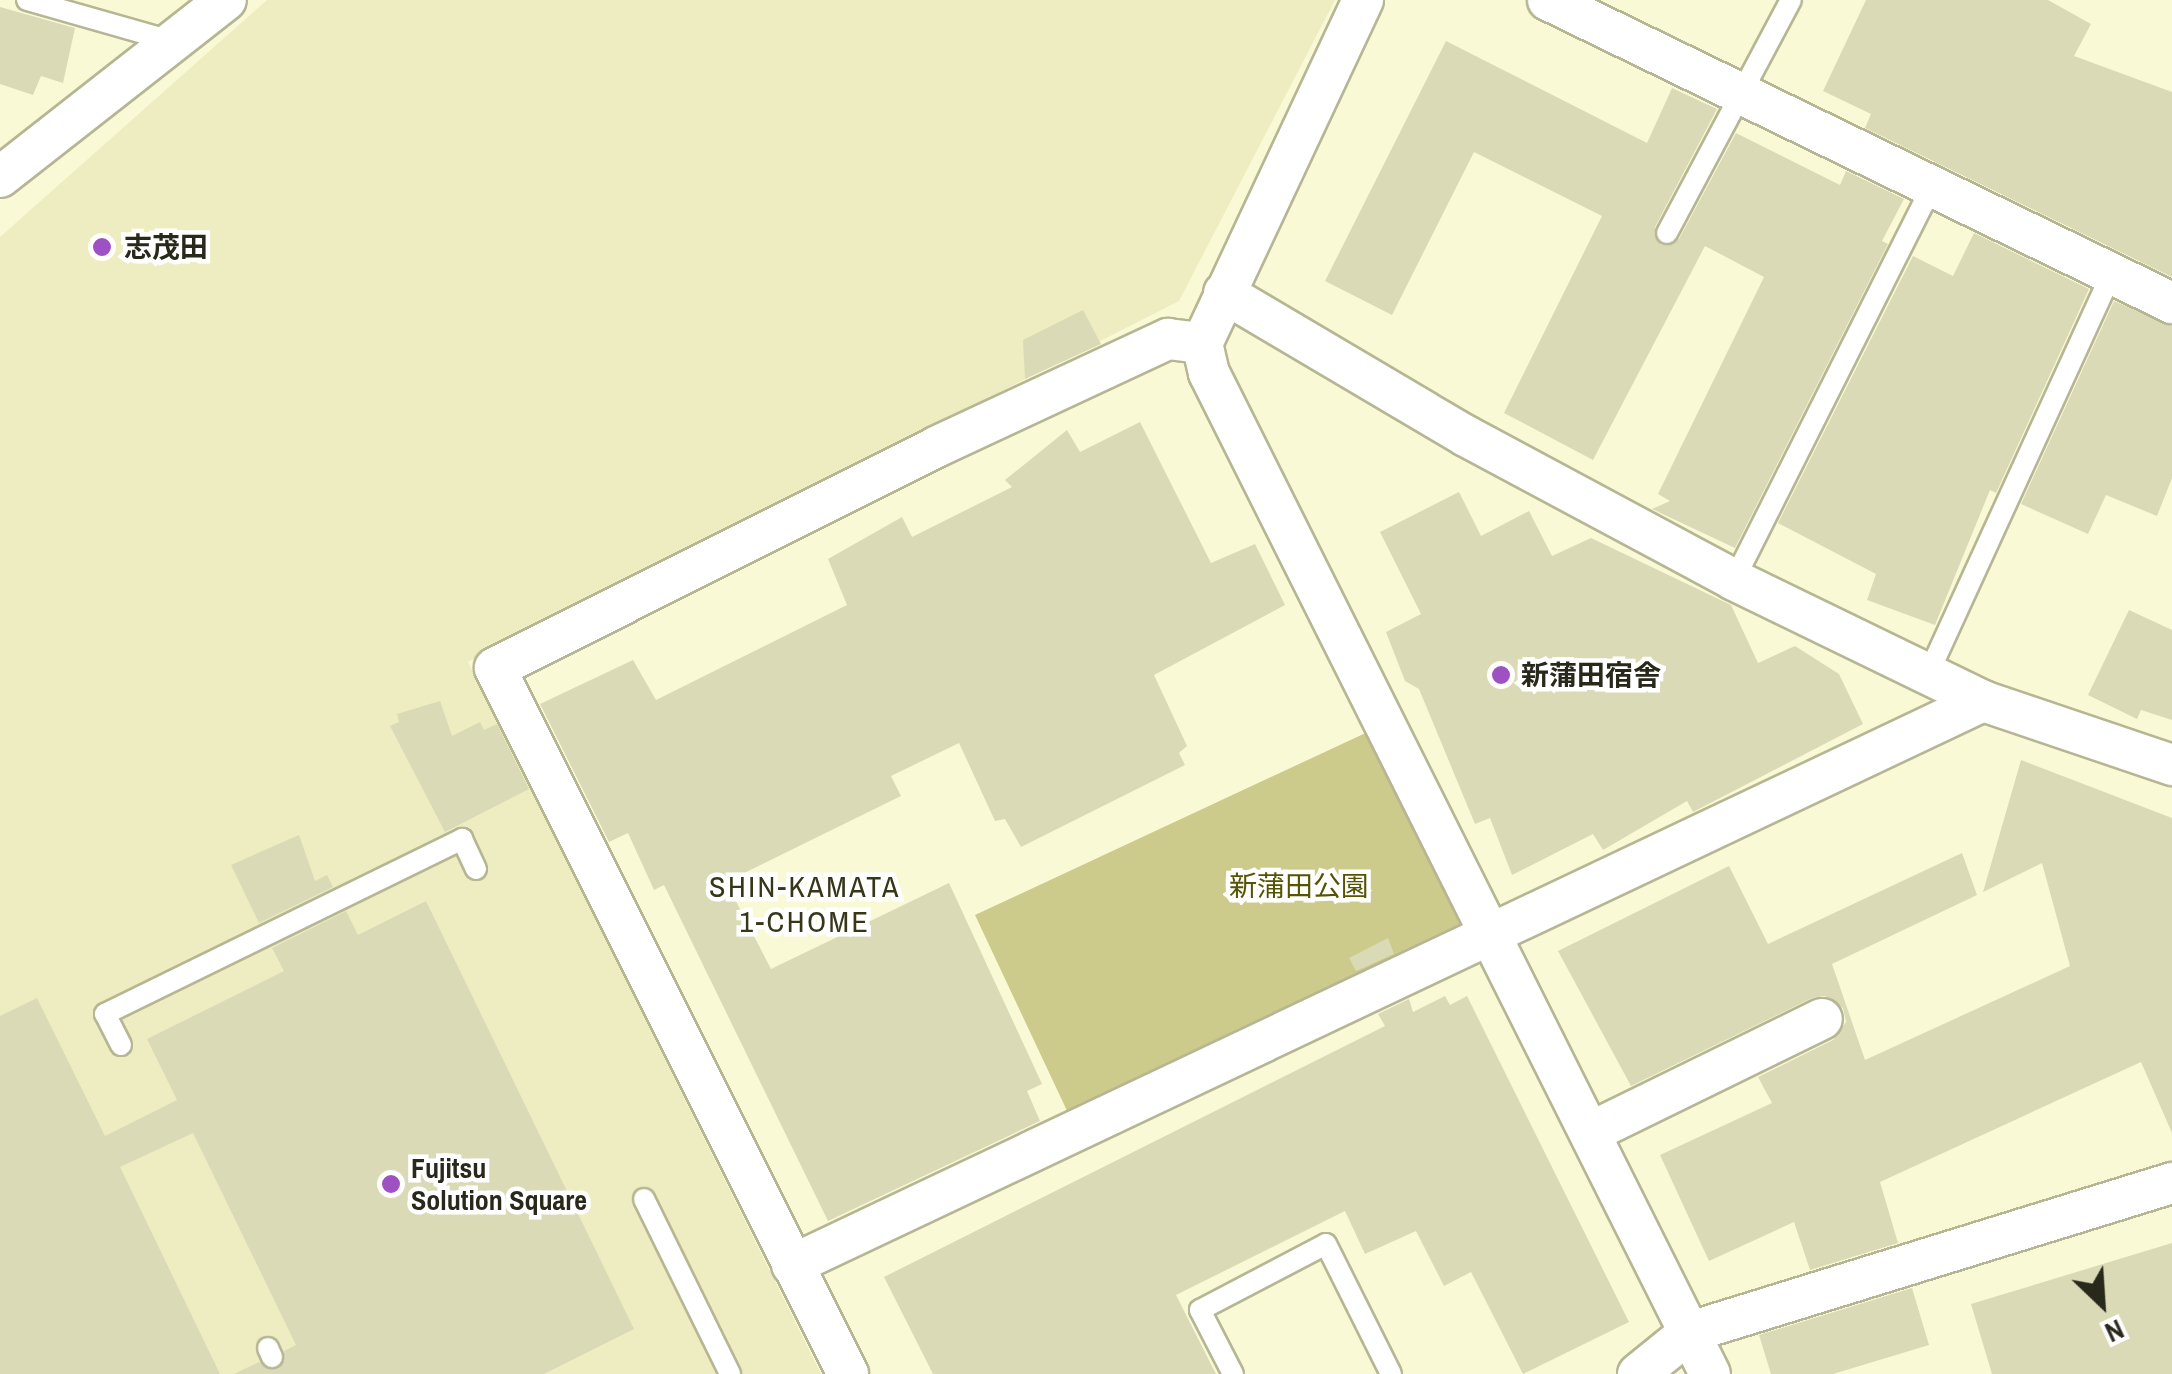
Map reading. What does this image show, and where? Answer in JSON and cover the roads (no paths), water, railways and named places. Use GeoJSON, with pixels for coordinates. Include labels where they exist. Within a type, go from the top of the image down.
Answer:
{"type":"FeatureCollection","features":[{"type":"Feature","properties":{"kind":"street"},"geometry":{"type":"LineString","coordinates":[[0,177],[226,0]]}},
{"type":"Feature","properties":{"kind":"street"},"geometry":{"type":"LineString","coordinates":[[1362,0],[1202,343],[1209,373],[1710,1374]]}},
{"type":"Feature","properties":{"kind":"street"},"geometry":{"type":"LineString","coordinates":[[1548,0],[2172,303]]}},
{"type":"Feature","properties":{"kind":"street"},"geometry":{"type":"LineString","coordinates":[[1224,293],[1466,436],[1734,580],[1930,670],[1983,700],[2172,764]]}},
{"type":"Feature","properties":{"kind":"street"},"geometry":{"type":"LineString","coordinates":[[848,1374],[495,668],[936,447],[1168,339],[1202,343]]}},
{"type":"Feature","properties":{"kind":"street"},"geometry":{"type":"LineString","coordinates":[[792,1265],[1983,700]]}},
{"type":"Feature","properties":{"kind":"street"},"geometry":{"type":"LineString","coordinates":[[1591,1132],[1822,1019]]}},
{"type":"Feature","properties":{"kind":"street"},"geometry":{"type":"LineString","coordinates":[[1638,1374],[1690,1332],[2172,1183]]}},
{"type":"Feature","properties":{"kind":"lane"},"geometry":{"type":"LineString","coordinates":[[27,0],[174,42]]}},
{"type":"Feature","properties":{"kind":"lane"},"geometry":{"type":"LineString","coordinates":[[1667,233],[1791,0]]}},
{"type":"Feature","properties":{"kind":"lane"},"geometry":{"type":"LineString","coordinates":[[1734,580],[1932,187]]}},
{"type":"Feature","properties":{"kind":"lane"},"geometry":{"type":"LineString","coordinates":[[1930,670],[2111,275]]}},
{"type":"Feature","properties":{"kind":"lane"},"geometry":{"type":"LineString","coordinates":[[121,1045],[105,1014],[462,838],[476,869]]}},
{"type":"Feature","properties":{"kind":"lane"},"geometry":{"type":"LineString","coordinates":[[644,1200],[730,1374]]}},
{"type":"Feature","properties":{"kind":"lane"},"geometry":{"type":"LineString","coordinates":[[1233,1374],[1200,1310],[1326,1244],[1391,1374]]}},
{"type":"Feature","properties":{"kind":"place","name":"志茂田"},"geometry":{"type":"Point","coordinates":[102,247]}},
{"type":"Feature","properties":{"kind":"place","name":"新蒲田宿舎"},"geometry":{"type":"Point","coordinates":[1501,675]}},
{"type":"Feature","properties":{"kind":"place","name":"Fujitsu Solution Square"},"geometry":{"type":"Point","coordinates":[391,1184]}},
{"type":"Feature","properties":{"kind":"district","name":"SHIN-KAMATA 1-CHOME"},"geometry":{"type":"Point","coordinates":[805,903]}},
{"type":"Feature","properties":{"kind":"park label","name":"新蒲田公園"},"geometry":{"type":"Point","coordinates":[1299,886]}}]}
